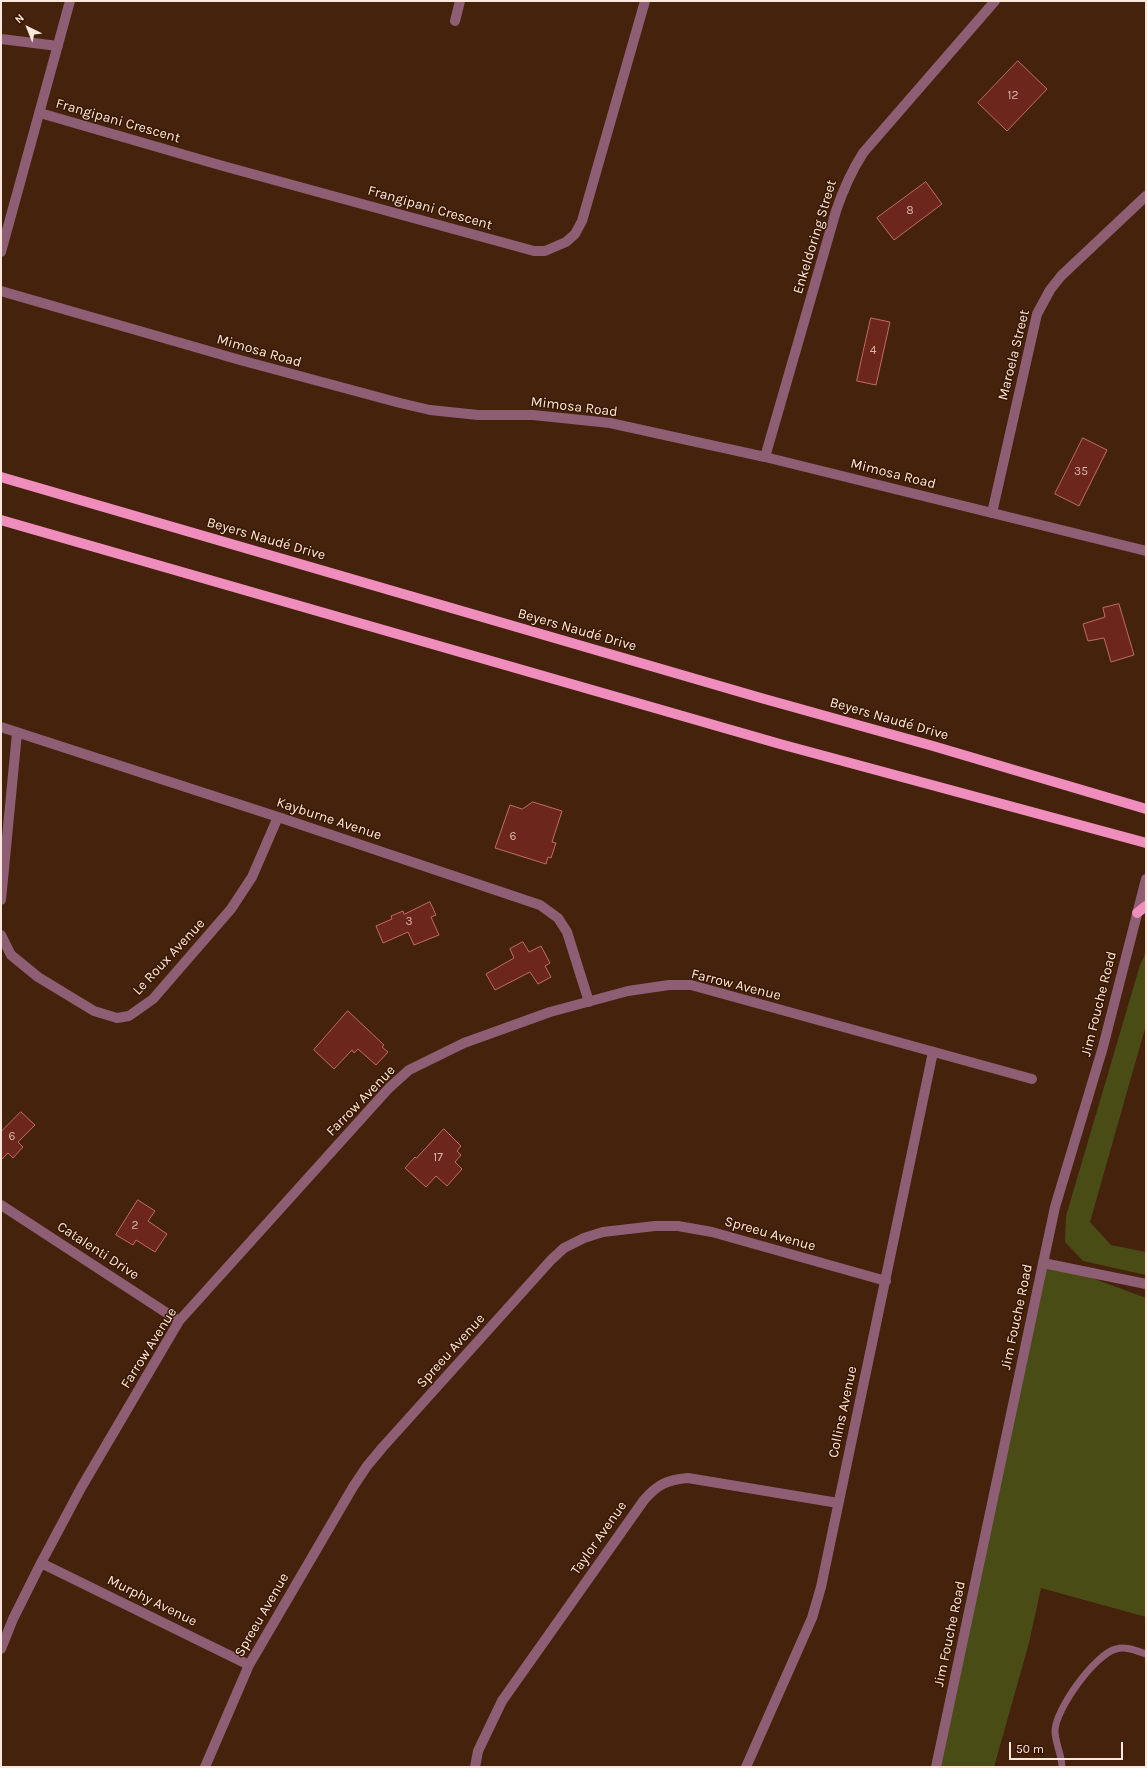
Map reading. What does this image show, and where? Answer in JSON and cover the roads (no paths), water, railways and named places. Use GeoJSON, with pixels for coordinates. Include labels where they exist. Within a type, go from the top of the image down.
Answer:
{"type":"FeatureCollection","features":[{"type":"Feature","properties":{"kind":"main road","name":"Beyers Naudé Drive"},"geometry":{"type":"LineString","coordinates":[[1,477],[753,696],[941,748],[1146,809]]}},
{"type":"Feature","properties":{"kind":"main road"},"geometry":{"type":"LineString","coordinates":[[1,520],[780,744],[1146,843]]}},
{"type":"Feature","properties":{"kind":"main road"},"geometry":{"type":"LineString","coordinates":[[1136,913],[1146,906]]}},
{"type":"Feature","properties":{"kind":"street","name":"Frangipani Crescent"},"geometry":{"type":"LineString","coordinates":[[1,252],[70,1]]}},
{"type":"Feature","properties":{"kind":"street"},"geometry":{"type":"LineString","coordinates":[[455,21],[460,1]]}},
{"type":"Feature","properties":{"kind":"street","name":"Frangipani Crescent"},"geometry":{"type":"LineString","coordinates":[[40,113],[223,166],[497,242],[534,251],[545,251],[566,242],[575,234],[582,221],[645,1]]}},
{"type":"Feature","properties":{"kind":"street","name":"Enkeldoring Street"},"geometry":{"type":"LineString","coordinates":[[765,457],[843,189],[863,153],[995,1]]}},
{"type":"Feature","properties":{"kind":"street"},"geometry":{"type":"LineString","coordinates":[[1,39],[58,46]]}},
{"type":"Feature","properties":{"kind":"street","name":"Maroela Street"},"geometry":{"type":"LineString","coordinates":[[992,514],[1037,314],[1050,290],[1061,276],[1146,196]]}},
{"type":"Feature","properties":{"kind":"street","name":"Mimosa Road"},"geometry":{"type":"LineString","coordinates":[[1,291],[247,362],[430,410],[478,415],[533,415],[610,423],[765,457],[1146,551]]}},
{"type":"Feature","properties":{"kind":"street","name":"Kayburne Avenue"},"geometry":{"type":"LineString","coordinates":[[1,727],[278,817],[540,905],[558,918],[567,932],[589,1002]]}},
{"type":"Feature","properties":{"kind":"street"},"geometry":{"type":"LineString","coordinates":[[1,900],[17,733]]}},
{"type":"Feature","properties":{"kind":"street","name":"Le Roux Avenue"},"geometry":{"type":"LineString","coordinates":[[1,935],[11,955],[38,977],[94,1011],[118,1018],[129,1016],[153,999],[231,909],[252,877],[278,817]]}},
{"type":"Feature","properties":{"kind":"street","name":"Jim Fouche Road"},"geometry":{"type":"LineString","coordinates":[[936,1767],[1055,1207],[1103,1047],[1136,913],[1146,879]]}},
{"type":"Feature","properties":{"kind":"street","name":"Farrow Avenue"},"geometry":{"type":"LineString","coordinates":[[1,1649],[41,1563],[81,1488],[179,1321],[389,1088],[409,1070],[464,1043],[550,1012],[628,990],[669,984],[691,985],[1032,1079]]}},
{"type":"Feature","properties":{"kind":"street","name":"Collins Avenue"},"geometry":{"type":"LineString","coordinates":[[746,1767],[812,1618],[822,1587],[838,1503],[886,1281],[933,1052]]}},
{"type":"Feature","properties":{"kind":"street","name":"Catalenti Drive"},"geometry":{"type":"LineString","coordinates":[[1,1205],[179,1321]]}},
{"type":"Feature","properties":{"kind":"street","name":"Spreeu Avenue"},"geometry":{"type":"LineString","coordinates":[[205,1767],[249,1665],[352,1487],[367,1466],[546,1266],[564,1248],[584,1238],[603,1232],[654,1226],[678,1226],[712,1232],[886,1281]]}},
{"type":"Feature","properties":{"kind":"street"},"geometry":{"type":"LineString","coordinates":[[1043,1263],[1146,1284]]}},
{"type":"Feature","properties":{"kind":"street","name":"Taylor Avenue"},"geometry":{"type":"LineString","coordinates":[[475,1767],[478,1751],[502,1701],[644,1500],[660,1484],[688,1478],[838,1503]]}},
{"type":"Feature","properties":{"kind":"street","name":"Murphy Avenue"},"geometry":{"type":"LineString","coordinates":[[41,1563],[249,1665]]}},
{"type":"Feature","properties":{"kind":"lane"},"geometry":{"type":"LineString","coordinates":[[1062,1767],[1055,1731],[1058,1718],[1080,1681],[1094,1663],[1107,1652],[1126,1648],[1146,1654]]}}]}
